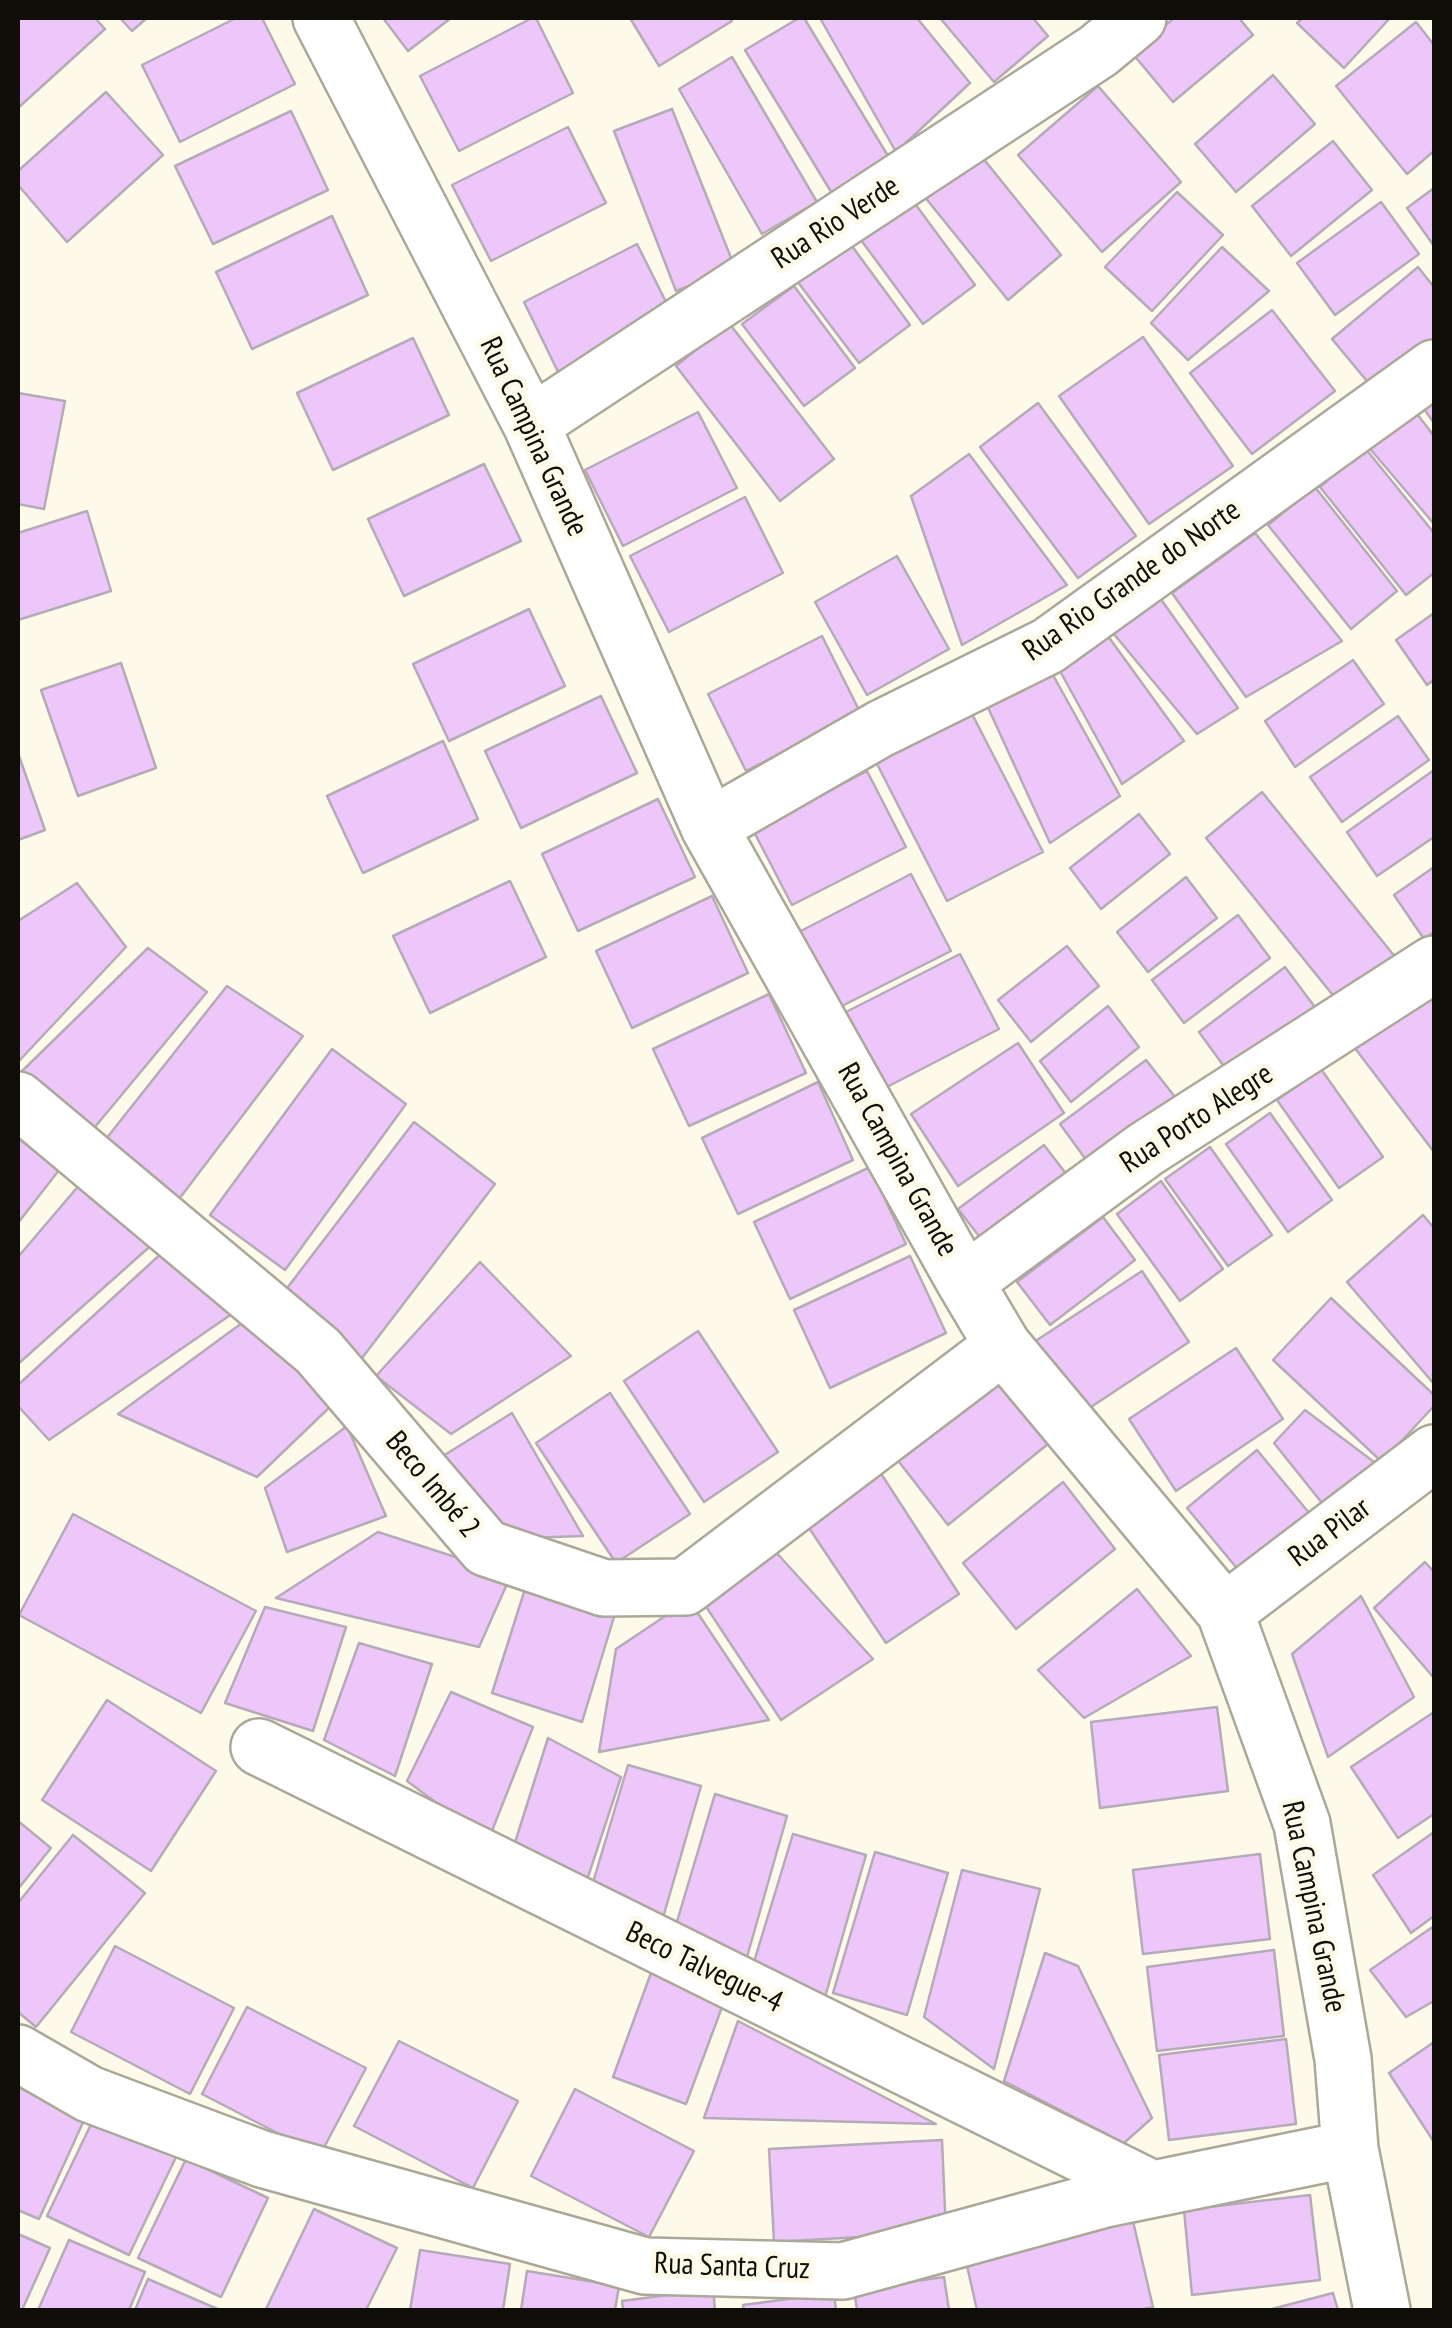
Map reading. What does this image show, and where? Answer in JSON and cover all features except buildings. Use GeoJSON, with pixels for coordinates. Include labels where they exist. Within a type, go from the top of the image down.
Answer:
{"type":"FeatureCollection","features":[{"type":"Feature","properties":{"kind":"street","name":"Rua Campina Grande"},"geometry":{"type":"LineString","coordinates":[[322,18],[531,424],[709,826],[965,1282],[1003,1346],[1225,1612],[1302,1824],[1344,2059],[1350,2149],[1382,2310]]}},
{"type":"Feature","properties":{"kind":"street","name":"Rua Rio Verde"},"geometry":{"type":"LineString","coordinates":[[531,424],[1098,51],[1138,18]]}},
{"type":"Feature","properties":{"kind":"street","name":"Rua Rio Grande do Norte"},"geometry":{"type":"LineString","coordinates":[[709,826],[880,729],[1048,646],[1434,368]]}},
{"type":"Feature","properties":{"kind":"street","name":"Rua Porto Alegre"},"geometry":{"type":"LineString","coordinates":[[965,1282],[1146,1149],[1434,964]]}},
{"type":"Feature","properties":{"kind":"street","name":"Beco Imbé 2"},"geometry":{"type":"LineString","coordinates":[[18,1100],[318,1350],[486,1548],[604,1588],[686,1587],[1003,1346]]}},
{"type":"Feature","properties":{"kind":"street","name":"Rua Pilar"},"geometry":{"type":"LineString","coordinates":[[1225,1612],[1434,1453]]}},
{"type":"Feature","properties":{"kind":"street","name":"Beco Talvegue-4"},"geometry":{"type":"LineString","coordinates":[[259,1747],[1150,2188]]}},
{"type":"Feature","properties":{"kind":"street","name":"Rua Santa Cruz"},"geometry":{"type":"LineString","coordinates":[[18,2052],[89,2094],[262,2158],[644,2266],[843,2270],[1150,2188],[1350,2149]]}}]}
